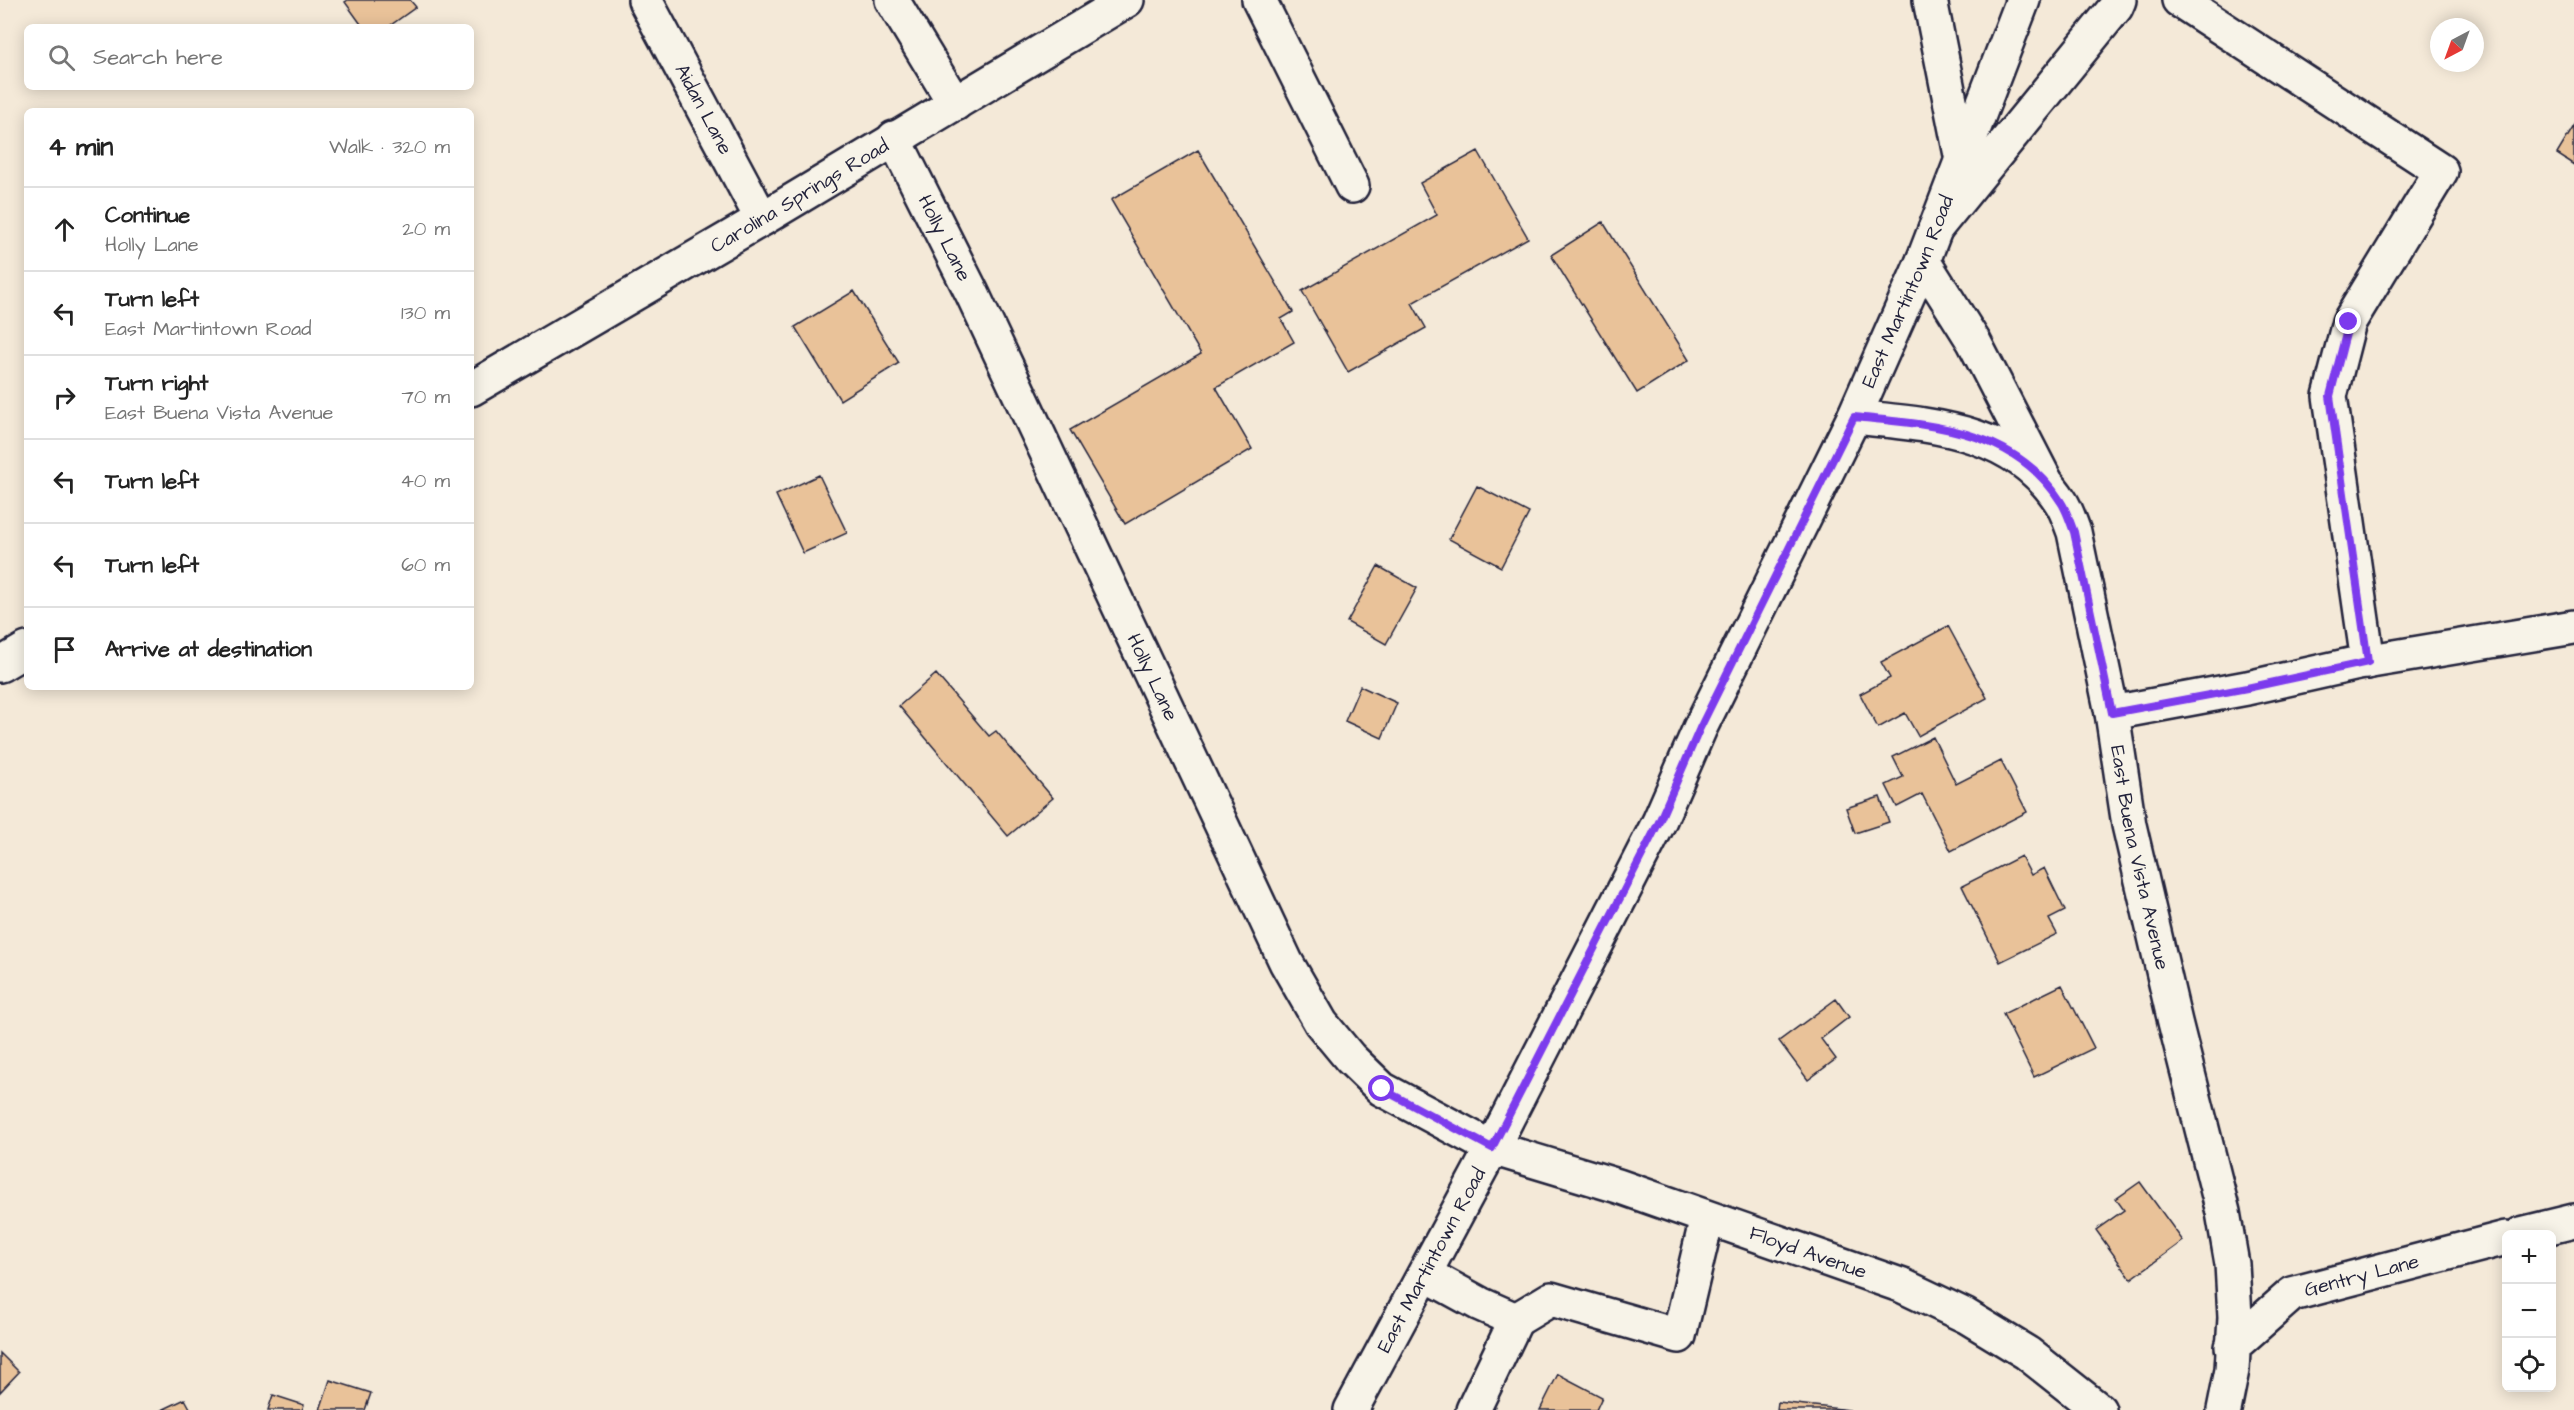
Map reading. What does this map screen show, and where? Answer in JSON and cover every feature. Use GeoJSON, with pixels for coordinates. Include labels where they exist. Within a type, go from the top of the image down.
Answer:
{"type":"FeatureCollection","features":[{"type":"Feature","properties":{"kind":"main road","name":"Aidan Lane"},"geometry":{"type":"LineString","coordinates":[[645,0],[762,219]]}},
{"type":"Feature","properties":{"kind":"main road"},"geometry":{"type":"LineString","coordinates":[[892,0],[955,104]]}},
{"type":"Feature","properties":{"kind":"main road","name":"Carolina Springs Road"},"geometry":{"type":"LineString","coordinates":[[474,387],[762,219],[1127,0]]}},
{"type":"Feature","properties":{"kind":"main road"},"geometry":{"type":"LineString","coordinates":[[1259,0],[1352,186]]}},
{"type":"Feature","properties":{"kind":"main road"},"geometry":{"type":"LineString","coordinates":[[1930,0],[1962,160]]}},
{"type":"Feature","properties":{"kind":"main road","name":"East Martintown Road"},"geometry":{"type":"LineString","coordinates":[[1352,1410],[1492,1148],[1659,822],[1700,728],[1854,417],[1923,261],[2023,0]]}},
{"type":"Feature","properties":{"kind":"main road"},"geometry":{"type":"LineString","coordinates":[[1935,229],[2116,7],[2119,0]]}},
{"type":"Feature","properties":{"kind":"main road"},"geometry":{"type":"LineString","coordinates":[[2179,0],[2441,171],[2349,322],[2330,396],[2368,662]]}},
{"type":"Feature","properties":{"kind":"main road","name":"Holly Lane"},"geometry":{"type":"LineString","coordinates":[[894,138],[972,293],[1286,962],[1321,1023],[1350,1058],[1382,1089],[1492,1148]]}},
{"type":"Feature","properties":{"kind":"main road"},"geometry":{"type":"LineString","coordinates":[[1923,261],[1974,342],[2045,480]]}},
{"type":"Feature","properties":{"kind":"main road","name":"East Buena Vista Avenue"},"geometry":{"type":"LineString","coordinates":[[1854,417],[1937,425],[2007,449],[2024,460],[2045,480],[2063,504],[2074,532],[2112,713],[2129,825],[2223,1212],[2232,1264],[2235,1317],[2232,1370],[2224,1410]]}},
{"type":"Feature","properties":{"kind":"main road"},"geometry":{"type":"LineString","coordinates":[[2112,713],[2247,688],[2368,662],[2574,627]]}},
{"type":"Feature","properties":{"kind":"main road"},"geometry":{"type":"LineString","coordinates":[[0,665],[24,651]]}},
{"type":"Feature","properties":{"kind":"main road","name":"Floyd Avenue"},"geometry":{"type":"LineString","coordinates":[[1492,1148],[1618,1186],[1893,1283],[1966,1316],[2027,1353],[2099,1410]]}},
{"type":"Feature","properties":{"kind":"main road"},"geometry":{"type":"LineString","coordinates":[[1473,1410],[1516,1320],[1551,1299],[1679,1336],[1707,1218]]}},
{"type":"Feature","properties":{"kind":"main road"},"geometry":{"type":"LineString","coordinates":[[2537,1230],[2574,1221]]}},
{"type":"Feature","properties":{"kind":"main road","name":"Gentry Lane"},"geometry":{"type":"LineString","coordinates":[[2232,1347],[2292,1294],[2502,1239]]}},
{"type":"Feature","properties":{"kind":"main road"},"geometry":{"type":"LineString","coordinates":[[1425,1274],[1480,1304],[1516,1320]]}},
{"type":"Feature","properties":{"kind":"building"},"geometry":{"type":"Polygon","coordinates":[[[348,0],[410,0],[416,7],[392,24],[361,24],[345,2],[348,0]]]}},
{"type":"Feature","properties":{"kind":"building"},"geometry":{"type":"Polygon","coordinates":[[[2574,126],[2574,165],[2557,154],[2574,126]]]}},
{"type":"Feature","properties":{"kind":"building"},"geometry":{"type":"Polygon","coordinates":[[[1198,150],[1293,312],[1281,319],[1294,342],[1216,387],[1252,449],[1125,524],[1070,430],[1201,354],[1111,200],[1198,150]]]}},
{"type":"Feature","properties":{"kind":"building"},"geometry":{"type":"Polygon","coordinates":[[[1478,151],[1528,238],[1412,303],[1426,328],[1348,372],[1302,291],[1437,215],[1420,183],[1478,151]]]}},
{"type":"Feature","properties":{"kind":"building"},"geometry":{"type":"Polygon","coordinates":[[[1603,222],[1689,360],[1637,393],[1551,255],[1603,222]]]}},
{"type":"Feature","properties":{"kind":"building"},"geometry":{"type":"Polygon","coordinates":[[[854,291],[899,363],[840,400],[795,327],[854,291]]]}},
{"type":"Feature","properties":{"kind":"building"},"geometry":{"type":"Polygon","coordinates":[[[819,475],[847,533],[803,553],[776,495],[819,475]]]}},
{"type":"Feature","properties":{"kind":"building"},"geometry":{"type":"Polygon","coordinates":[[[1477,486],[1529,513],[1501,567],[1449,539],[1477,486]]]}},
{"type":"Feature","properties":{"kind":"building"},"geometry":{"type":"Polygon","coordinates":[[[1378,566],[1417,588],[1386,644],[1347,622],[1378,566]]]}},
{"type":"Feature","properties":{"kind":"building"},"geometry":{"type":"Polygon","coordinates":[[[1948,626],[1987,698],[1918,736],[1905,713],[1878,728],[1860,694],[1890,678],[1881,662],[1948,626]]]}},
{"type":"Feature","properties":{"kind":"building"},"geometry":{"type":"Polygon","coordinates":[[[936,674],[989,736],[996,731],[1053,798],[1008,836],[899,706],[936,674]]]}},
{"type":"Feature","properties":{"kind":"building"},"geometry":{"type":"Polygon","coordinates":[[[1360,686],[1397,703],[1382,738],[1345,721],[1360,686]]]}},
{"type":"Feature","properties":{"kind":"building"},"geometry":{"type":"Polygon","coordinates":[[[1933,737],[1956,784],[2001,761],[2027,812],[1951,851],[1922,794],[1897,807],[1886,785],[1903,777],[1893,757],[1933,737]]]}},
{"type":"Feature","properties":{"kind":"building"},"geometry":{"type":"Polygon","coordinates":[[[1880,797],[1889,822],[1855,833],[1846,808],[1880,797]]]}},
{"type":"Feature","properties":{"kind":"building"},"geometry":{"type":"Polygon","coordinates":[[[2021,856],[2031,875],[2044,868],[2065,911],[2049,919],[2057,934],[2000,962],[1962,886],[2021,856]]]}},
{"type":"Feature","properties":{"kind":"building"},"geometry":{"type":"Polygon","coordinates":[[[2062,985],[2094,1048],[2034,1077],[2003,1014],[2062,985]]]}},
{"type":"Feature","properties":{"kind":"building"},"geometry":{"type":"Polygon","coordinates":[[[1836,999],[1849,1017],[1821,1039],[1836,1059],[1808,1080],[1779,1041],[1836,999]]]}},
{"type":"Feature","properties":{"kind":"building"},"geometry":{"type":"Polygon","coordinates":[[[2140,1182],[2183,1241],[2131,1279],[2096,1230],[2124,1210],[2116,1199],[2140,1182]]]}},
{"type":"Feature","properties":{"kind":"building"},"geometry":{"type":"Polygon","coordinates":[[[0,1353],[19,1372],[0,1392],[0,1353]]]}},
{"type":"Feature","properties":{"kind":"building"},"geometry":{"type":"Polygon","coordinates":[[[1558,1374],[1602,1397],[1596,1410],[1540,1410],[1558,1374]]]}},
{"type":"Feature","properties":{"kind":"building"},"geometry":{"type":"Polygon","coordinates":[[[330,1380],[371,1393],[365,1410],[320,1410],[330,1380]]]}},
{"type":"Feature","properties":{"kind":"building"},"geometry":{"type":"Polygon","coordinates":[[[273,1395],[304,1405],[302,1410],[268,1410],[273,1395]]]}},
{"type":"Feature","properties":{"kind":"building"},"geometry":{"type":"Polygon","coordinates":[[[185,1399],[191,1410],[162,1410],[185,1399]]]}},
{"type":"Feature","properties":{"kind":"building"},"geometry":{"type":"Polygon","coordinates":[[[1778,1402],[1850,1410],[1777,1410],[1778,1402]]]}},
{"type":"Feature","properties":{"kind":"route"},"geometry":{"type":"LineString","coordinates":[[1382,1089],[1492,1148],[1659,822],[1700,728],[1854,417],[1937,425],[2007,449],[2024,460],[2045,480],[2063,504],[2074,532],[2112,713],[2247,688],[2368,662],[2330,396],[2349,322]]}}]}
